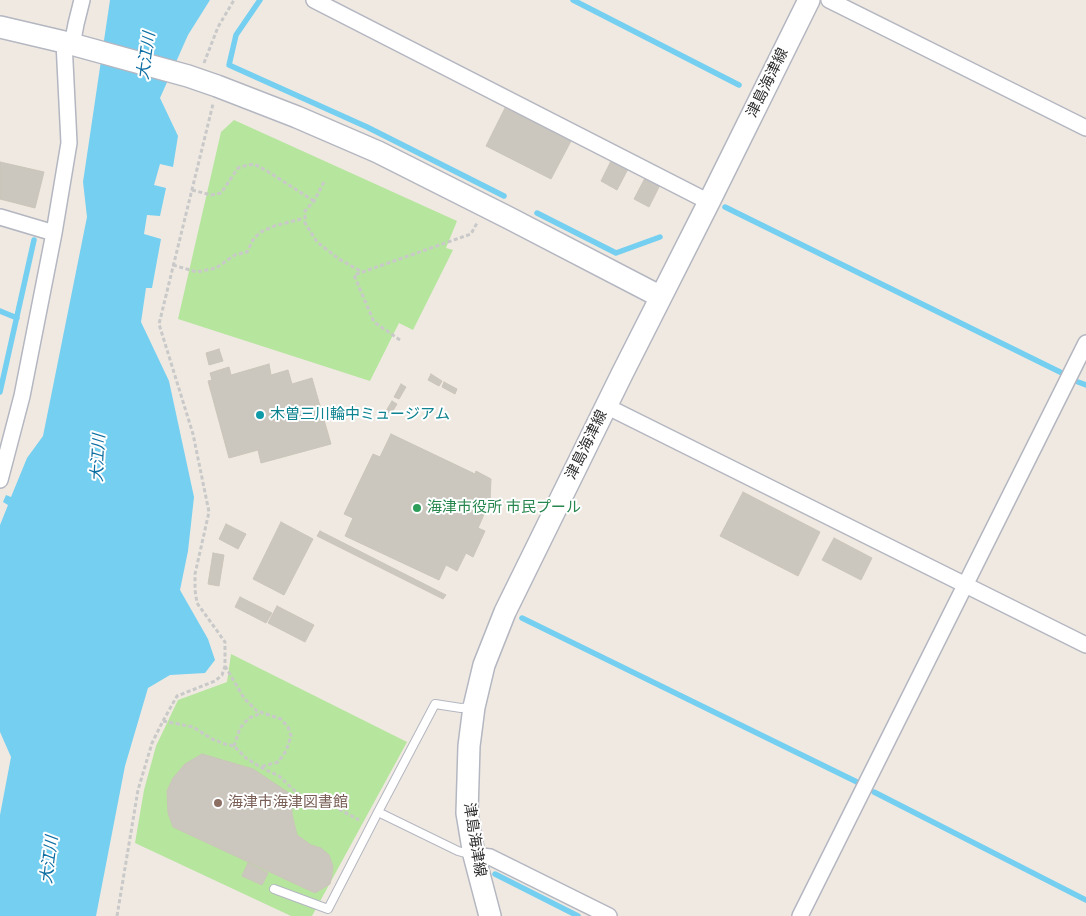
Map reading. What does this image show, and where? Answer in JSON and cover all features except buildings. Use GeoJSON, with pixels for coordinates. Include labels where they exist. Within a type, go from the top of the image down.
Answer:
{"type":"FeatureCollection","features":[{"type":"Feature","properties":{"kind":"main road","name":"津島海津線"},"geometry":{"type":"LineString","coordinates":[[490,916],[474,855],[467,812],[469,746],[474,707],[484,665],[505,612],[809,0]]}},
{"type":"Feature","properties":{"kind":"main road"},"geometry":{"type":"LineString","coordinates":[[0,27],[74,45],[201,81],[298,117],[378,152],[660,297]]}},
{"type":"Feature","properties":{"kind":"street"},"geometry":{"type":"LineString","coordinates":[[0,479],[22,396],[54,233],[68,142],[76,24],[82,0]]}},
{"type":"Feature","properties":{"kind":"street"},"geometry":{"type":"LineString","coordinates":[[314,0],[709,202]]}},
{"type":"Feature","properties":{"kind":"street"},"geometry":{"type":"LineString","coordinates":[[829,0],[1086,128]]}},
{"type":"Feature","properties":{"kind":"street"},"geometry":{"type":"LineString","coordinates":[[0,217],[54,233]]}},
{"type":"Feature","properties":{"kind":"street"},"geometry":{"type":"LineString","coordinates":[[800,916],[1086,343]]}},
{"type":"Feature","properties":{"kind":"street"},"geometry":{"type":"LineString","coordinates":[[606,406],[1086,645]]}},
{"type":"Feature","properties":{"kind":"street"},"geometry":{"type":"LineString","coordinates":[[474,855],[490,857],[609,916]]}},
{"type":"Feature","properties":{"kind":"lane"},"geometry":{"type":"LineString","coordinates":[[274,889],[328,909],[435,704],[461,708],[474,707]]}},
{"type":"Feature","properties":{"kind":"lane"},"geometry":{"type":"LineString","coordinates":[[378,812],[458,851],[474,855]]}},
{"type":"Feature","properties":{"kind":"path"},"geometry":{"type":"LineString","coordinates":[[117,916],[138,790],[152,743],[177,696],[214,681],[222,675],[225,666],[225,642],[197,603],[195,574],[210,512],[193,434],[159,324],[192,190],[201,81],[205,61],[218,27],[234,0]]}},
{"type":"Feature","properties":{"kind":"path"},"geometry":{"type":"LineString","coordinates":[[192,190],[211,195],[221,193],[238,168],[254,164],[314,201]]}},
{"type":"Feature","properties":{"kind":"path"},"geometry":{"type":"LineString","coordinates":[[324,182],[314,201],[305,211],[305,223],[317,242],[339,259],[363,272]]}},
{"type":"Feature","properties":{"kind":"path"},"geometry":{"type":"LineString","coordinates":[[173,265],[197,272],[216,268],[235,255],[247,252],[254,238],[261,232],[274,226],[305,218]]}},
{"type":"Feature","properties":{"kind":"path"},"geometry":{"type":"LineString","coordinates":[[400,340],[374,322],[354,275],[471,234],[478,220]]}},
{"type":"Feature","properties":{"kind":"path"},"geometry":{"type":"LineString","coordinates":[[225,666],[244,698],[257,711],[280,719],[288,727],[291,736],[286,751],[278,762],[260,767]]}},
{"type":"Feature","properties":{"kind":"path"},"geometry":{"type":"LineString","coordinates":[[234,746],[240,728],[249,718],[262,712]]}},
{"type":"Feature","properties":{"kind":"path"},"geometry":{"type":"LineString","coordinates":[[163,721],[193,727],[212,739],[234,746],[246,758],[279,776],[307,800],[328,803],[371,826]]}},
{"type":"Feature","properties":{"kind":"green space"},"geometry":{"type":"Polygon","coordinates":[[[234,120],[457,221],[446,248],[453,250],[413,330],[399,323],[370,381],[178,319],[221,132],[234,120]]]}},
{"type":"Feature","properties":{"kind":"green space"},"geometry":{"type":"Polygon","coordinates":[[[231,654],[407,742],[312,916],[291,916],[135,843],[144,790],[156,746],[178,700],[227,682],[231,654]]]}},
{"type":"Feature","properties":{"kind":"water","name":"大江川"},"geometry":{"type":"Polygon","coordinates":[[[110,0],[210,0],[188,35],[160,98],[178,136],[173,167],[160,164],[154,185],[166,188],[160,216],[147,215],[144,234],[161,239],[152,288],[146,288],[141,322],[169,381],[194,497],[188,551],[180,590],[208,639],[215,660],[205,673],[170,675],[148,688],[125,766],[96,916],[0,916],[0,815],[11,757],[0,732],[0,525],[8,505],[3,502],[6,495],[11,497],[27,458],[43,436],[87,217],[83,182],[110,0]]]}},
{"type":"Feature","properties":{"kind":"waterway"},"geometry":{"type":"LineString","coordinates":[[260,0],[236,35],[229,65],[367,127],[504,196]]}},
{"type":"Feature","properties":{"kind":"waterway"},"geometry":{"type":"LineString","coordinates":[[573,0],[739,85]]}},
{"type":"Feature","properties":{"kind":"waterway"},"geometry":{"type":"LineString","coordinates":[[725,207],[1062,373]]}},
{"type":"Feature","properties":{"kind":"waterway"},"geometry":{"type":"LineString","coordinates":[[537,213],[616,253],[660,237]]}},
{"type":"Feature","properties":{"kind":"waterway"},"geometry":{"type":"LineString","coordinates":[[0,392],[34,240]]}},
{"type":"Feature","properties":{"kind":"waterway"},"geometry":{"type":"LineString","coordinates":[[0,311],[17,318]]}},
{"type":"Feature","properties":{"kind":"waterway"},"geometry":{"type":"LineString","coordinates":[[1078,382],[1086,385]]}},
{"type":"Feature","properties":{"kind":"waterway"},"geometry":{"type":"LineString","coordinates":[[522,618],[857,782]]}},
{"type":"Feature","properties":{"kind":"waterway"},"geometry":{"type":"LineString","coordinates":[[874,792],[1086,900]]}},
{"type":"Feature","properties":{"kind":"waterway"},"geometry":{"type":"LineString","coordinates":[[495,874],[578,916]]}},
{"type":"Feature","properties":{"kind":"place","name":"木曽三川輪中ミュージアム"},"geometry":{"type":"Point","coordinates":[260,415]}},
{"type":"Feature","properties":{"kind":"place","name":"海津市役所 市民プール"},"geometry":{"type":"Point","coordinates":[417,508]}},
{"type":"Feature","properties":{"kind":"place","name":"海津市海津図書館"},"geometry":{"type":"Point","coordinates":[218,803]}}]}
